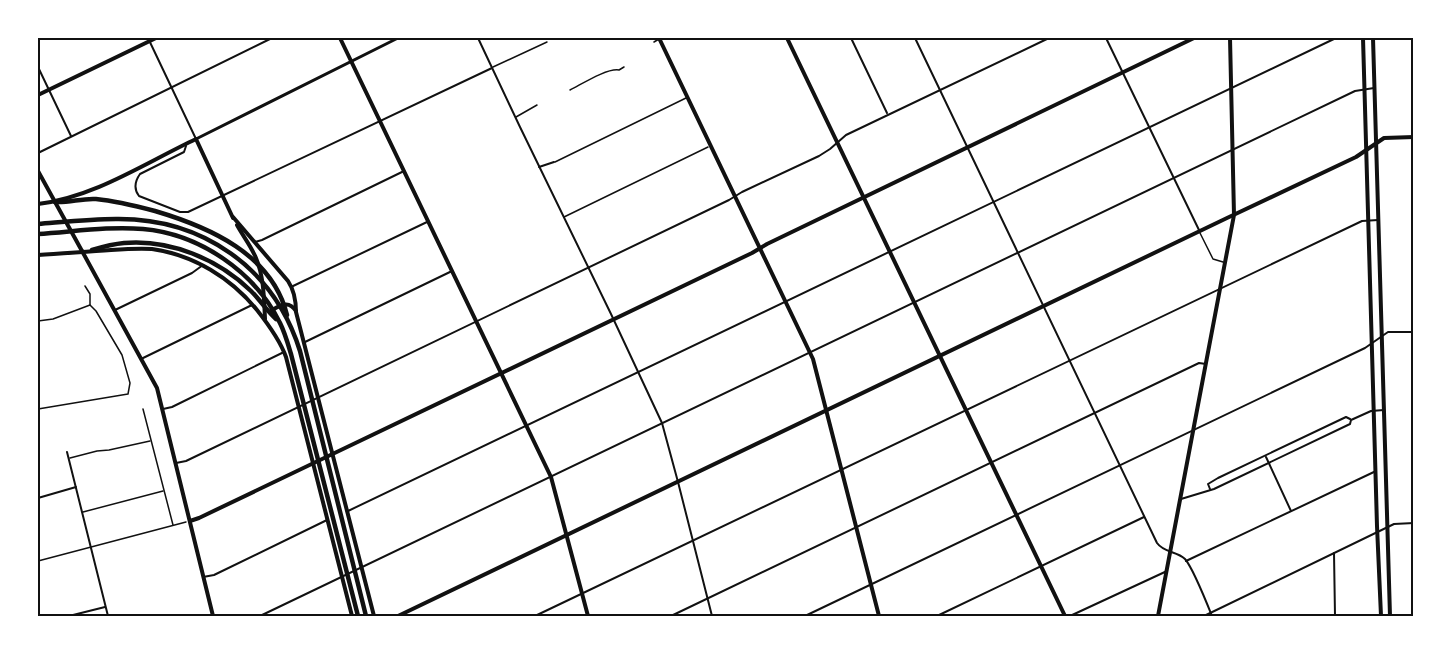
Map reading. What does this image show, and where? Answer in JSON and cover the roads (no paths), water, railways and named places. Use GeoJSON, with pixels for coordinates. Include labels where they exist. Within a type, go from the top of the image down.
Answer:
{"type":"FeatureCollection","features":[{"type":"Feature","properties":{"kind":"highway"},"geometry":{"type":"LineString","coordinates":[[55,202],[97,199],[149,210],[207,229],[235,245],[260,266],[284,302],[300,351],[366,616]]}},
{"type":"Feature","properties":{"kind":"highway"},"geometry":{"type":"LineString","coordinates":[[38,224],[116,219],[144,220],[189,231],[210,240],[241,261],[265,285],[288,320]]}},
{"type":"Feature","properties":{"kind":"highway"},"geometry":{"type":"LineString","coordinates":[[38,234],[117,228],[143,229],[168,234],[186,239],[218,255],[248,278],[280,323],[291,354],[358,616]]}},
{"type":"Feature","properties":{"kind":"highway"},"geometry":{"type":"LineString","coordinates":[[92,250],[114,244],[142,243],[162,245],[191,253],[230,274],[251,291],[280,323]]}},
{"type":"Feature","properties":{"kind":"main road"},"geometry":{"type":"LineString","coordinates":[[38,95],[148,39],[156,38]]}},
{"type":"Feature","properties":{"kind":"main road"},"geometry":{"type":"LineString","coordinates":[[340,38],[551,477],[588,616]]}},
{"type":"Feature","properties":{"kind":"main road"},"geometry":{"type":"LineString","coordinates":[[660,38],[810,352],[879,616]]}},
{"type":"Feature","properties":{"kind":"main road"},"geometry":{"type":"LineString","coordinates":[[787,38],[1065,616]]}},
{"type":"Feature","properties":{"kind":"main road"},"geometry":{"type":"LineString","coordinates":[[188,521],[199,518],[752,253],[864,196],[1194,38]]}},
{"type":"Feature","properties":{"kind":"main road"},"geometry":{"type":"LineString","coordinates":[[1158,616],[1234,215],[1230,38]]}},
{"type":"Feature","properties":{"kind":"main road"},"geometry":{"type":"LineString","coordinates":[[1363,38],[1381,616]]}},
{"type":"Feature","properties":{"kind":"main road"},"geometry":{"type":"LineString","coordinates":[[1373,38],[1390,616]]}},
{"type":"Feature","properties":{"kind":"main road"},"geometry":{"type":"LineString","coordinates":[[398,616],[1356,157],[1384,138],[1413,137]]}},
{"type":"Feature","properties":{"kind":"main road"},"geometry":{"type":"LineString","coordinates":[[38,204],[55,202],[97,188],[196,139],[259,267],[265,320]]}},
{"type":"Feature","properties":{"kind":"main road"},"geometry":{"type":"LineString","coordinates":[[38,171],[157,388],[213,616]]}},
{"type":"Feature","properties":{"kind":"main road"},"geometry":{"type":"LineString","coordinates":[[233,217],[291,287],[374,616]]}},
{"type":"Feature","properties":{"kind":"main road"},"geometry":{"type":"LineString","coordinates":[[38,255],[92,250],[151,249],[167,252],[203,266],[232,283],[253,305],[284,351],[352,616]]}},
{"type":"Feature","properties":{"kind":"main road"},"geometry":{"type":"LineString","coordinates":[[265,320],[270,312],[284,305],[290,305],[296,312]]}},
{"type":"Feature","properties":{"kind":"street"},"geometry":{"type":"LineString","coordinates":[[38,153],[272,38]]}},
{"type":"Feature","properties":{"kind":"street"},"geometry":{"type":"LineString","coordinates":[[148,39],[196,139],[398,38]]}},
{"type":"Feature","properties":{"kind":"street"},"geometry":{"type":"LineString","coordinates":[[478,38],[662,423],[712,616]]}},
{"type":"Feature","properties":{"kind":"street"},"geometry":{"type":"LineString","coordinates":[[654,42],[660,38]]}},
{"type":"Feature","properties":{"kind":"street"},"geometry":{"type":"LineString","coordinates":[[851,38],[888,114]]}},
{"type":"Feature","properties":{"kind":"street"},"geometry":{"type":"LineString","coordinates":[[915,38],[1159,547],[1176,553],[1186,561],[1211,615]]}},
{"type":"Feature","properties":{"kind":"street"},"geometry":{"type":"LineString","coordinates":[[176,463],[819,156],[831,149],[846,135],[1048,38]]}},
{"type":"Feature","properties":{"kind":"street"},"geometry":{"type":"LineString","coordinates":[[1107,38],[1213,259],[1226,262]]}},
{"type":"Feature","properties":{"kind":"street"},"geometry":{"type":"LineString","coordinates":[[348,511],[1336,38]]}},
{"type":"Feature","properties":{"kind":"street"},"geometry":{"type":"LineString","coordinates":[[187,143],[184,152],[140,174],[135,183],[137,194],[141,198],[184,213],[547,42]]}},
{"type":"Feature","properties":{"kind":"street"},"geometry":{"type":"LineString","coordinates":[[38,67],[71,136]]}},
{"type":"Feature","properties":{"kind":"street"},"geometry":{"type":"LineString","coordinates":[[570,90],[606,72],[624,67]]}},
{"type":"Feature","properties":{"kind":"street"},"geometry":{"type":"LineString","coordinates":[[260,616],[1355,91],[1374,88]]}},
{"type":"Feature","properties":{"kind":"street"},"geometry":{"type":"LineString","coordinates":[[540,167],[688,97]]}},
{"type":"Feature","properties":{"kind":"street"},"geometry":{"type":"LineString","coordinates":[[515,117],[537,105]]}},
{"type":"Feature","properties":{"kind":"street"},"geometry":{"type":"LineString","coordinates":[[563,217],[711,146]]}},
{"type":"Feature","properties":{"kind":"street"},"geometry":{"type":"LineString","coordinates":[[254,242],[404,171]]}},
{"type":"Feature","properties":{"kind":"street"},"geometry":{"type":"LineString","coordinates":[[535,616],[1362,221],[1378,220]]}},
{"type":"Feature","properties":{"kind":"street"},"geometry":{"type":"LineString","coordinates":[[291,287],[428,221]]}},
{"type":"Feature","properties":{"kind":"street"},"geometry":{"type":"LineString","coordinates":[[114,310],[203,266]]}},
{"type":"Feature","properties":{"kind":"street"},"geometry":{"type":"LineString","coordinates":[[305,342],[452,271]]}},
{"type":"Feature","properties":{"kind":"street"},"geometry":{"type":"LineString","coordinates":[[38,409],[128,394],[130,383],[122,355],[96,311],[90,305],[90,294],[85,286]]}},
{"type":"Feature","properties":{"kind":"street"},"geometry":{"type":"LineString","coordinates":[[38,321],[53,319],[90,305]]}},
{"type":"Feature","properties":{"kind":"street"},"geometry":{"type":"LineString","coordinates":[[141,359],[253,305]]}},
{"type":"Feature","properties":{"kind":"street"},"geometry":{"type":"LineString","coordinates":[[804,616],[1372,344],[1390,332],[1413,332]]}},
{"type":"Feature","properties":{"kind":"street"},"geometry":{"type":"LineString","coordinates":[[163,409],[172,407],[284,351]]}},
{"type":"Feature","properties":{"kind":"street"},"geometry":{"type":"LineString","coordinates":[[671,616],[1199,363],[1206,364]]}},
{"type":"Feature","properties":{"kind":"street"},"geometry":{"type":"LineString","coordinates":[[143,409],[173,526]]}},
{"type":"Feature","properties":{"kind":"street"},"geometry":{"type":"LineString","coordinates":[[1181,499],[1210,489],[1350,424],[1351,420],[1374,411],[1384,410]]}},
{"type":"Feature","properties":{"kind":"street"},"geometry":{"type":"LineString","coordinates":[[1210,489],[1208,484],[1210,482],[1265,455],[1346,417],[1351,420]]}},
{"type":"Feature","properties":{"kind":"street"},"geometry":{"type":"LineString","coordinates":[[68,459],[151,441]]}},
{"type":"Feature","properties":{"kind":"street"},"geometry":{"type":"LineString","coordinates":[[67,452],[108,616]]}},
{"type":"Feature","properties":{"kind":"street"},"geometry":{"type":"LineString","coordinates":[[1265,455],[1291,512]]}},
{"type":"Feature","properties":{"kind":"street"},"geometry":{"type":"LineString","coordinates":[[1186,561],[1376,471]]}},
{"type":"Feature","properties":{"kind":"street"},"geometry":{"type":"LineString","coordinates":[[38,498],[76,488]]}},
{"type":"Feature","properties":{"kind":"street"},"geometry":{"type":"LineString","coordinates":[[82,512],[164,491]]}},
{"type":"Feature","properties":{"kind":"street"},"geometry":{"type":"LineString","coordinates":[[937,616],[1144,517]]}},
{"type":"Feature","properties":{"kind":"street"},"geometry":{"type":"LineString","coordinates":[[203,577],[214,575],[327,520]]}},
{"type":"Feature","properties":{"kind":"street"},"geometry":{"type":"LineString","coordinates":[[38,561],[188,521]]}},
{"type":"Feature","properties":{"kind":"street"},"geometry":{"type":"LineString","coordinates":[[1204,616],[1211,615],[1387,527],[1413,523]]}},
{"type":"Feature","properties":{"kind":"street"},"geometry":{"type":"LineString","coordinates":[[1334,554],[1335,616]]}},
{"type":"Feature","properties":{"kind":"street"},"geometry":{"type":"LineString","coordinates":[[1070,616],[1167,571]]}},
{"type":"Feature","properties":{"kind":"street"},"geometry":{"type":"LineString","coordinates":[[69,616],[105,607]]}}]}
